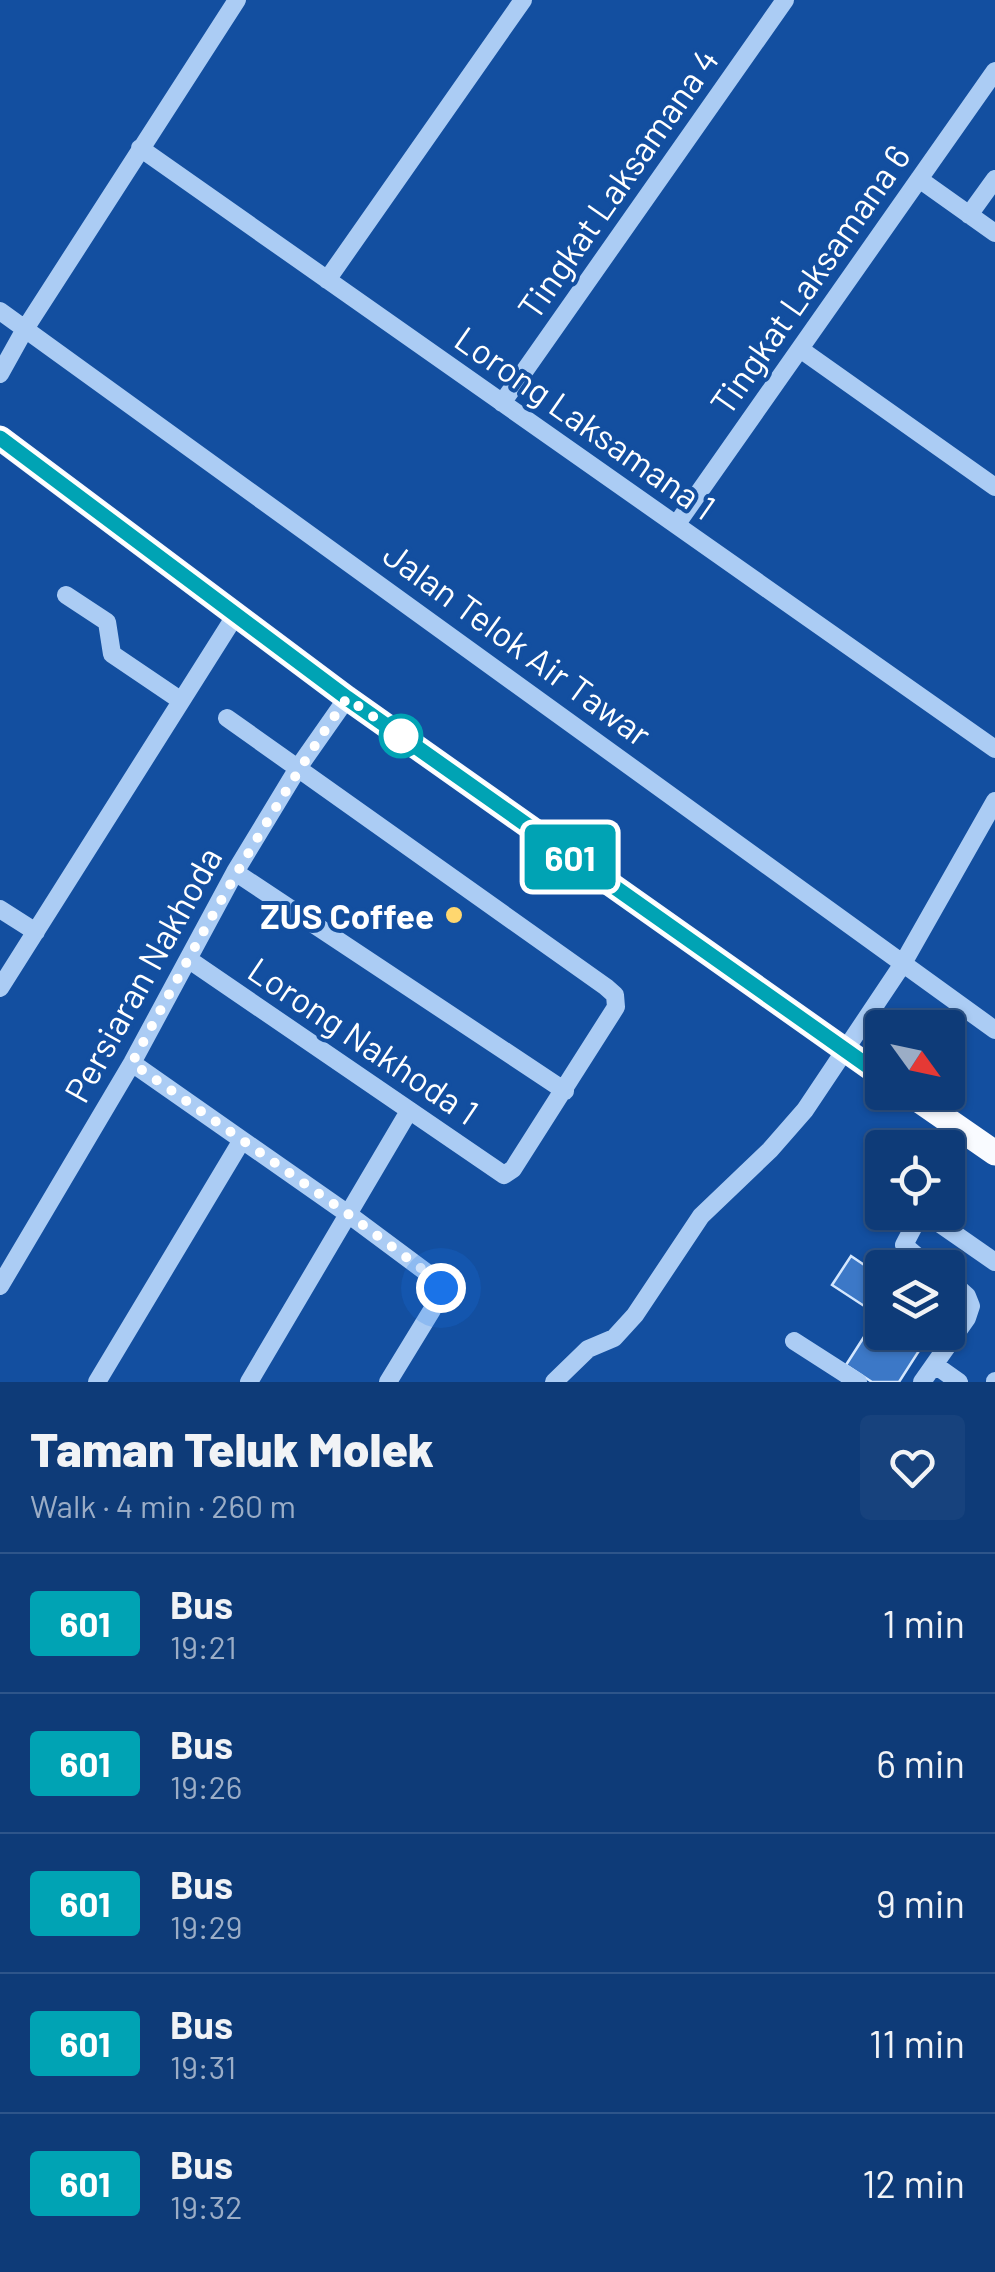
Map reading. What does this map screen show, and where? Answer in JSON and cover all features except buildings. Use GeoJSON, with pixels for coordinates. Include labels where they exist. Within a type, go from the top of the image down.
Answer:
{"type":"FeatureCollection","features":[{"type":"Feature","properties":{"kind":"main road"},"geometry":{"type":"LineString","coordinates":[[0,438],[347,698],[865,1064]]}},
{"type":"Feature","properties":{"kind":"main road"},"geometry":{"type":"LineString","coordinates":[[933,1110],[995,1153]]}},
{"type":"Feature","properties":{"kind":"street"},"geometry":{"type":"LineString","coordinates":[[0,374],[237,0]]}},
{"type":"Feature","properties":{"kind":"street"},"geometry":{"type":"LineString","coordinates":[[327,280],[524,0]]}},
{"type":"Feature","properties":{"kind":"street","name":"Tingkat Laksamana 4"},"geometry":{"type":"LineString","coordinates":[[502,403],[785,0]]}},
{"type":"Feature","properties":{"kind":"street","name":"Tingkat Laksamana 6"},"geometry":{"type":"LineString","coordinates":[[676,525],[995,70]]}},
{"type":"Feature","properties":{"kind":"street","name":"Lorong Laksamana 1"},"geometry":{"type":"LineString","coordinates":[[140,148],[995,750]]}},
{"type":"Feature","properties":{"kind":"street"},"geometry":{"type":"LineString","coordinates":[[918,179],[995,233]]}},
{"type":"Feature","properties":{"kind":"street"},"geometry":{"type":"LineString","coordinates":[[969,215],[995,179]]}},
{"type":"Feature","properties":{"kind":"street","name":"Jalan Telok Air Tawar"},"geometry":{"type":"LineString","coordinates":[[0,311],[995,1030]]}},
{"type":"Feature","properties":{"kind":"street"},"geometry":{"type":"LineString","coordinates":[[800,349],[995,488]]}},
{"type":"Feature","properties":{"kind":"street"},"geometry":{"type":"LineString","coordinates":[[66,596],[107,622],[112,654],[180,700]]}},
{"type":"Feature","properties":{"kind":"street"},"geometry":{"type":"LineString","coordinates":[[0,988],[235,616]]}},
{"type":"Feature","properties":{"kind":"street","name":"Persiaran Nakhoda"},"geometry":{"type":"LineString","coordinates":[[0,1286],[132,1063],[235,872],[298,768],[347,698]]}},
{"type":"Feature","properties":{"kind":"street"},"geometry":{"type":"LineString","coordinates":[[226,718],[615,995],[616,1006],[564,1090],[235,872]]}},
{"type":"Feature","properties":{"kind":"street"},"geometry":{"type":"LineString","coordinates":[[554,1382],[588,1349],[614,1338],[636,1315],[701,1216],[770,1150],[805,1110],[902,965],[995,801]]}},
{"type":"Feature","properties":{"kind":"street"},"geometry":{"type":"LineString","coordinates":[[0,909],[36,932]]}},
{"type":"Feature","properties":{"kind":"street","name":"Lorong Nakhoda 1"},"geometry":{"type":"LineString","coordinates":[[188,959],[504,1175],[514,1168],[564,1090]]}},
{"type":"Feature","properties":{"kind":"street"},"geometry":{"type":"LineString","coordinates":[[132,1063],[348,1214],[430,1275],[441,1288],[388,1382]]}},
{"type":"Feature","properties":{"kind":"street"},"geometry":{"type":"LineString","coordinates":[[249,1382],[410,1112]]}},
{"type":"Feature","properties":{"kind":"street"},"geometry":{"type":"LineString","coordinates":[[98,1382],[242,1140]]}},
{"type":"Feature","properties":{"kind":"street"},"geometry":{"type":"LineString","coordinates":[[910,1250],[904,1245],[916,1222],[926,1218],[995,1262]]}},
{"type":"Feature","properties":{"kind":"street"},"geometry":{"type":"LineString","coordinates":[[794,1341],[858,1382]]}},
{"type":"Feature","properties":{"kind":"street"},"geometry":{"type":"LineString","coordinates":[[922,1382],[944,1350]]}},
{"type":"Feature","properties":{"kind":"street"},"geometry":{"type":"LineString","coordinates":[[935,1365],[959,1382]]}},
{"type":"Feature","properties":{"kind":"bus line","name":"601"},"geometry":{"type":"LineString","coordinates":[[0,438],[347,698],[865,1064]]}},
{"type":"Feature","properties":{"kind":"place","name":"ZUS Coffee"},"geometry":{"type":"Point","coordinates":[454,915]}},
{"type":"Feature","properties":{"kind":"route"},"geometry":{"type":"LineString","coordinates":[[401,736],[409,742],[347,698],[298,768],[235,872],[132,1063],[348,1214],[430,1275],[441,1288]]}}]}
